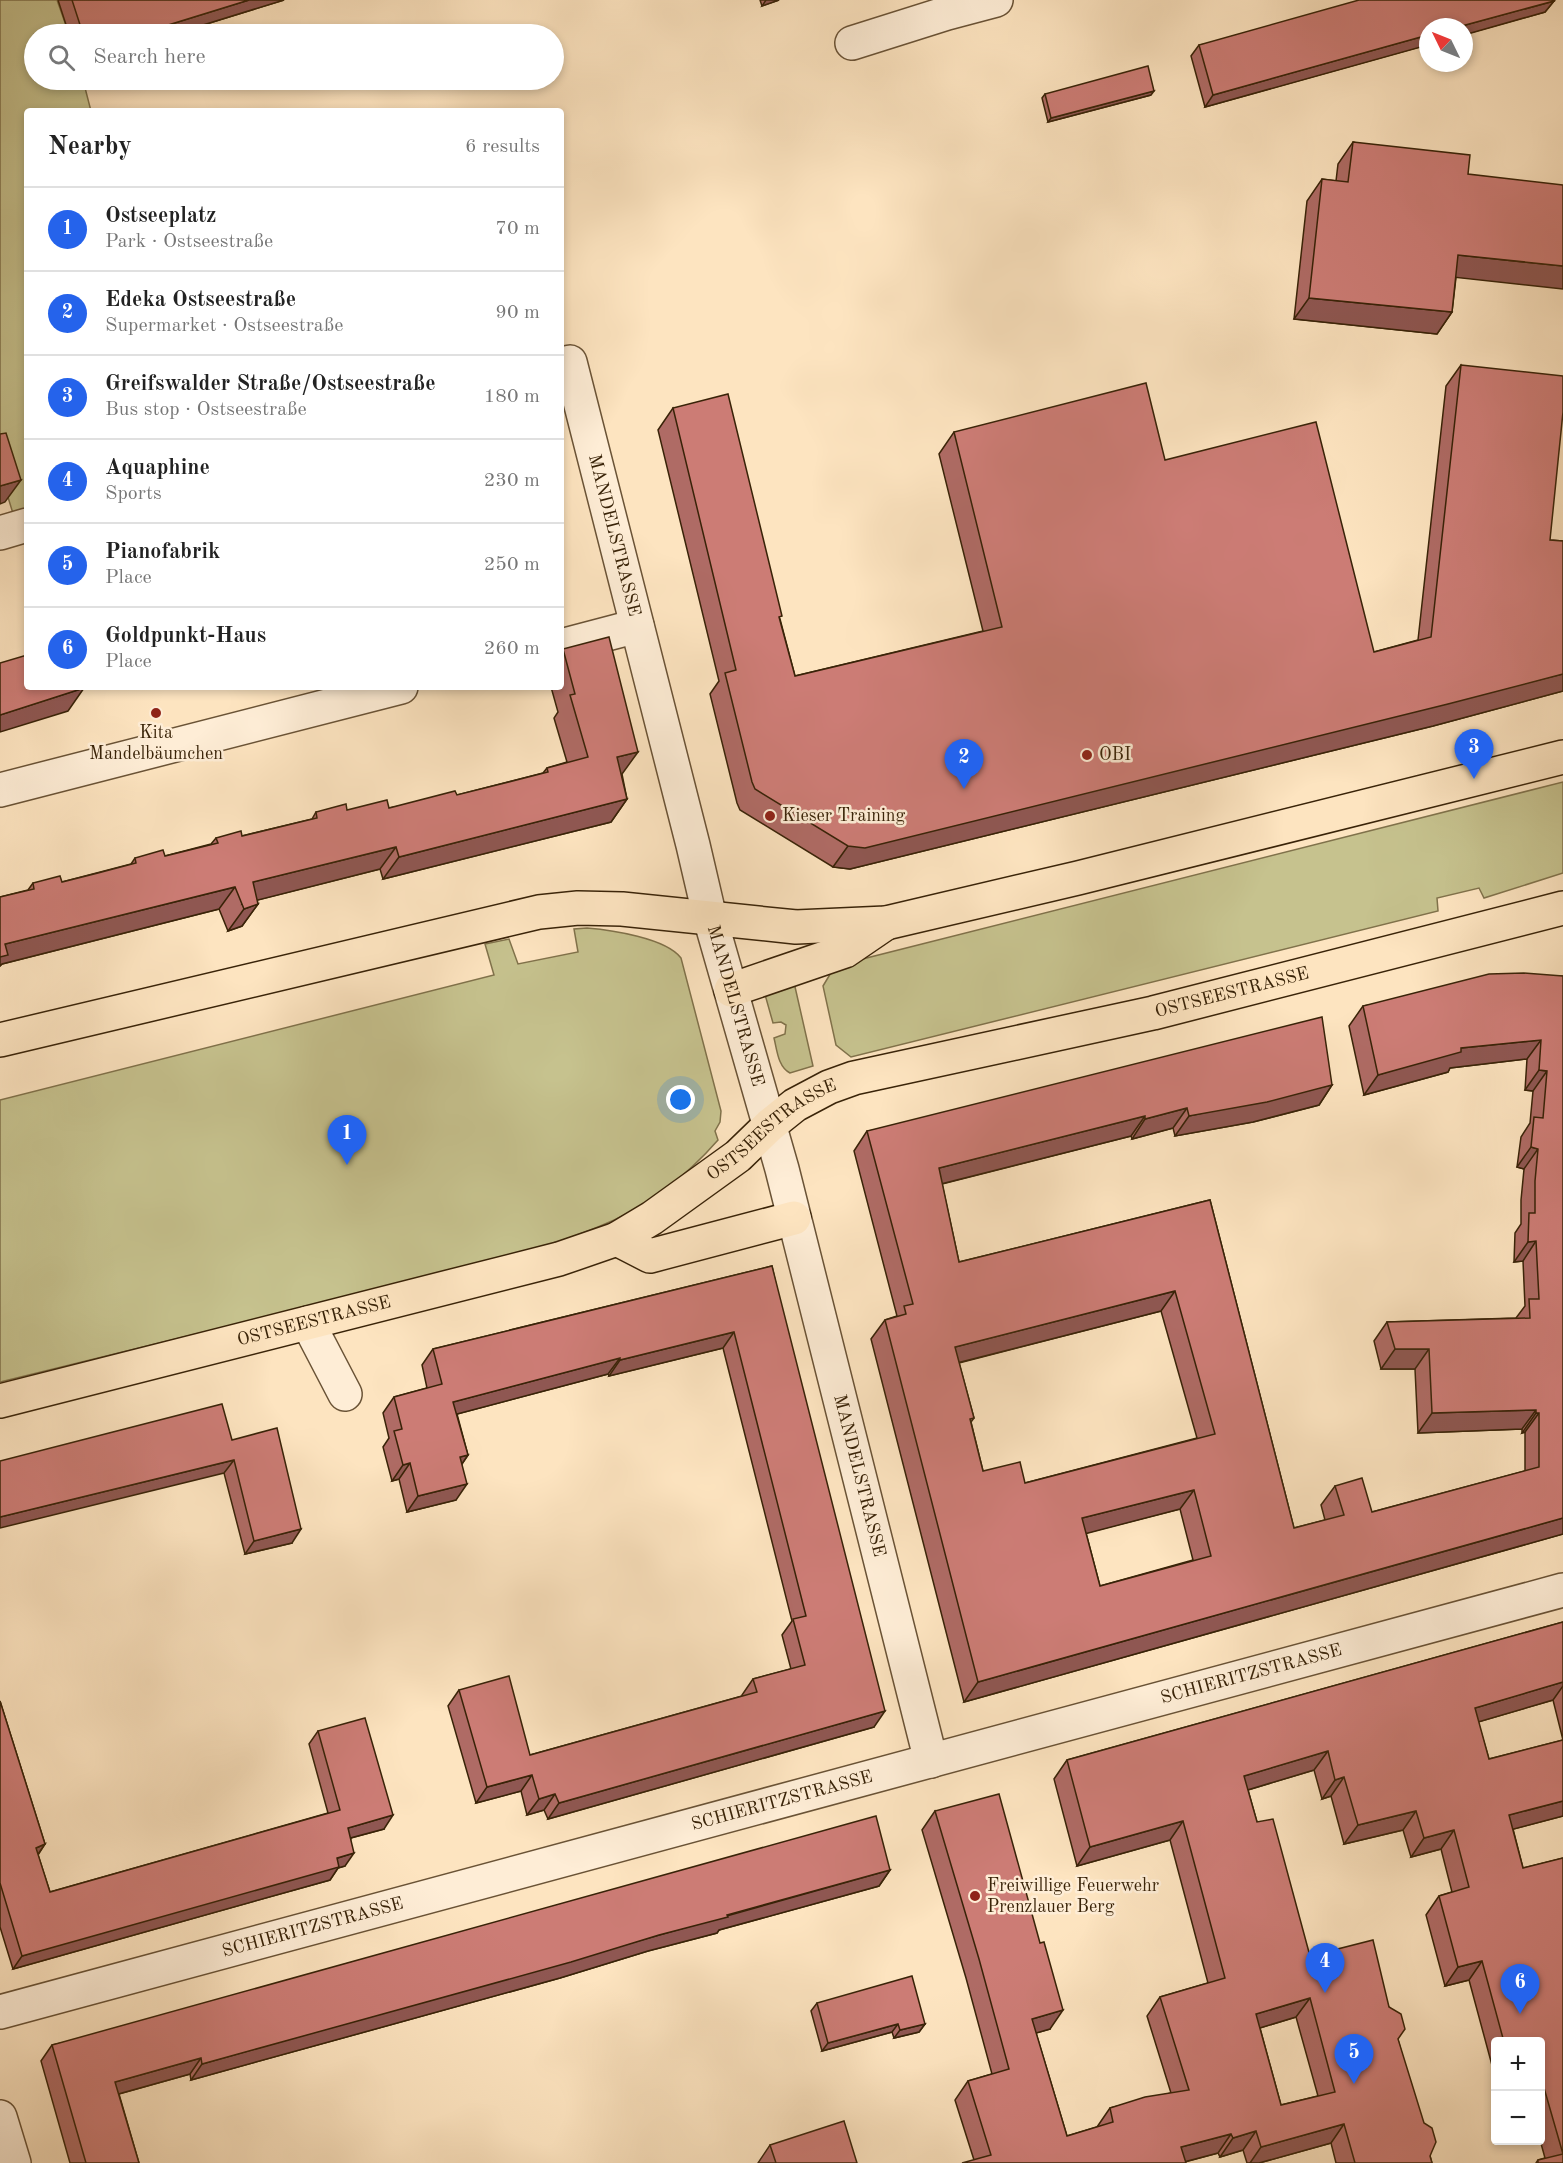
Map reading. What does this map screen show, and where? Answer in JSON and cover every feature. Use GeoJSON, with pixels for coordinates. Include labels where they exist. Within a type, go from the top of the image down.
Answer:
{"type":"FeatureCollection","features":[{"type":"Feature","properties":{"kind":"main road"},"geometry":{"type":"LineString","coordinates":[[0,1040],[539,912],[578,908],[622,909],[796,927],[886,923],[1077,878],[1563,756]]}},
{"type":"Feature","properties":{"kind":"main road","name":"OSTSEESTRASSE"},"geometry":{"type":"LineString","coordinates":[[0,1401],[559,1259],[617,1239],[651,1218],[738,1156],[770,1125],[795,1106],[829,1087],[854,1078],[1153,1013],[1563,908]]}},
{"type":"Feature","properties":{"kind":"main road"},"geometry":{"type":"LineString","coordinates":[[731,990],[845,951],[886,923]]}},
{"type":"Feature","properties":{"kind":"main road"},"geometry":{"type":"LineString","coordinates":[[617,1239],[650,1256],[794,1218]]}},
{"type":"Feature","properties":{"kind":"street"},"geometry":{"type":"LineString","coordinates":[[852,43],[996,0]]}},
{"type":"Feature","properties":{"kind":"street","name":"MANDELSTRASSE"},"geometry":{"type":"LineString","coordinates":[[564,363],[570,362],[710,918],[770,1125],[931,1761]]}},
{"type":"Feature","properties":{"kind":"street"},"geometry":{"type":"LineString","coordinates":[[0,533],[24,526]]}},
{"type":"Feature","properties":{"kind":"street"},"geometry":{"type":"LineString","coordinates":[[564,645],[637,626]]}},
{"type":"Feature","properties":{"kind":"street"},"geometry":{"type":"LineString","coordinates":[[0,790],[389,690]]}},
{"type":"Feature","properties":{"kind":"street"},"geometry":{"type":"LineString","coordinates":[[308,1323],[345,1394]]}},
{"type":"Feature","properties":{"kind":"street","name":"SCHIERITZSTRASSE"},"geometry":{"type":"LineString","coordinates":[[0,2012],[1563,1590]]}},
{"type":"Feature","properties":{"kind":"street"},"geometry":{"type":"LineString","coordinates":[[0,2117],[14,2163]]}},
{"type":"Feature","properties":{"kind":"shaded area"},"geometry":{"type":"Polygon","coordinates":[[[0,0],[57,0],[65,24],[24,24],[24,90],[86,90],[90,108],[24,108],[24,517],[15,520],[0,471],[0,0]]]}},
{"type":"Feature","properties":{"kind":"shaded area"},"geometry":{"type":"Polygon","coordinates":[[[1563,782],[1563,873],[1484,898],[1479,888],[1437,898],[1438,911],[851,1057],[836,1045],[823,986],[835,966],[1563,782]]]}},
{"type":"Feature","properties":{"kind":"shaded area"},"geometry":{"type":"Polygon","coordinates":[[[587,928],[651,940],[674,951],[681,958],[721,1111],[720,1122],[715,1131],[718,1140],[692,1167],[663,1191],[615,1220],[517,1255],[0,1382],[0,1100],[494,975],[485,944],[509,939],[518,964],[578,952],[574,929],[587,928]]]}},
{"type":"Feature","properties":{"kind":"shaded area"},"geometry":{"type":"Polygon","coordinates":[[[793,978],[813,1066],[790,1073],[780,1062],[774,1038],[785,1034],[786,1025],[781,1022],[773,1023],[764,991],[793,978]]]}},
{"type":"Feature","properties":{"kind":"building"},"geometry":{"type":"Polygon","coordinates":[[[72,0],[249,0],[171,24],[80,24],[72,0]]]}},
{"type":"Feature","properties":{"kind":"building"},"geometry":{"type":"Polygon","coordinates":[[[1359,0],[1554,1],[1473,23],[1473,18],[1419,18],[1419,38],[1213,95],[1199,45],[1359,0]]]}},
{"type":"Feature","properties":{"kind":"building"},"geometry":{"type":"Polygon","coordinates":[[[1148,66],[1154,91],[1051,118],[1045,94],[1148,66]]]}},
{"type":"Feature","properties":{"kind":"building"},"geometry":{"type":"Polygon","coordinates":[[[1353,142],[1470,155],[1468,174],[1563,185],[1563,266],[1458,255],[1452,312],[1309,298],[1322,179],[1348,182],[1353,142]]]}},
{"type":"Feature","properties":{"kind":"building"},"geometry":{"type":"Polygon","coordinates":[[[1461,365],[1563,376],[1563,412],[1550,540],[1563,541],[1563,674],[865,848],[848,846],[755,789],[725,673],[736,670],[673,408],[728,394],[782,616],[779,617],[795,676],[1002,627],[954,432],[1146,383],[1165,460],[1316,422],[1374,652],[1431,637],[1461,365]]]}},
{"type":"Feature","properties":{"kind":"building"},"geometry":{"type":"Polygon","coordinates":[[[6,433],[21,480],[0,486],[0,434],[6,433]]]}},
{"type":"Feature","properties":{"kind":"building"},"geometry":{"type":"Polygon","coordinates":[[[609,637],[638,752],[617,757],[627,799],[399,857],[396,847],[253,882],[258,904],[244,909],[235,887],[5,944],[8,955],[0,957],[0,897],[34,889],[33,883],[60,876],[62,882],[136,863],[135,858],[163,850],[165,856],[218,843],[216,838],[241,831],[242,836],[317,818],[316,812],[346,804],[347,810],[387,800],[389,808],[455,791],[457,795],[548,772],[547,768],[588,757],[570,695],[575,694],[564,649],[609,637]]]}},
{"type":"Feature","properties":{"kind":"building"},"geometry":{"type":"Polygon","coordinates":[[[24,656],[24,690],[78,690],[0,715],[0,663],[24,656]]]}},
{"type":"Feature","properties":{"kind":"building"},"geometry":{"type":"Polygon","coordinates":[[[1524,973],[1563,976],[1563,1518],[978,1682],[885,1320],[906,1314],[904,1306],[913,1304],[867,1131],[1322,1017],[1332,1085],[1267,1102],[1189,1116],[1187,1108],[1145,1119],[1145,1116],[939,1168],[959,1262],[1210,1200],[1294,1528],[1344,1515],[1335,1486],[1362,1478],[1372,1512],[1539,1467],[1539,1413],[1536,1413],[1536,1410],[1432,1413],[1429,1349],[1395,1349],[1387,1322],[1530,1318],[1529,1299],[1539,1299],[1536,1241],[1528,1242],[1529,1213],[1535,1213],[1538,1149],[1531,1147],[1534,1117],[1543,1118],[1547,1071],[1539,1070],[1541,1040],[1461,1048],[1461,1052],[1378,1075],[1363,1006],[1489,974],[1524,973]],[[1175,1291],[955,1347],[974,1418],[970,1419],[983,1471],[1020,1462],[1025,1483],[1215,1434],[1175,1291]],[[1194,1490],[1082,1518],[1100,1586],[1211,1556],[1194,1490]]]}},
{"type":"Feature","properties":{"kind":"building"},"geometry":{"type":"Polygon","coordinates":[[[772,1266],[885,1711],[559,1803],[555,1794],[539,1799],[532,1775],[487,1787],[459,1690],[509,1676],[530,1755],[757,1692],[753,1679],[805,1665],[793,1619],[806,1616],[734,1332],[620,1360],[620,1358],[453,1402],[468,1455],[460,1457],[467,1484],[418,1496],[410,1463],[403,1465],[394,1431],[402,1429],[394,1397],[442,1384],[433,1349],[772,1266]]]}},
{"type":"Feature","properties":{"kind":"building"},"geometry":{"type":"Polygon","coordinates":[[[222,1404],[232,1440],[277,1428],[301,1529],[254,1541],[234,1460],[0,1517],[0,1461],[222,1404]]]}},
{"type":"Feature","properties":{"kind":"building"},"geometry":{"type":"Polygon","coordinates":[[[1563,1622],[1563,1682],[1475,1708],[1489,1759],[1563,1740],[1563,1801],[1509,1815],[1523,1868],[1563,1858],[1563,2154],[1545,2091],[1545,2037],[1503,2037],[1482,1961],[1458,1967],[1439,1896],[1469,1887],[1454,1830],[1424,1838],[1416,1811],[1358,1825],[1344,1777],[1335,1780],[1328,1751],[1244,1776],[1257,1822],[1273,1819],[1310,1956],[1373,1940],[1389,2007],[1401,2014],[1405,2029],[1398,2039],[1424,2123],[1432,2128],[1436,2142],[1430,2156],[1432,2163],[1355,2163],[1344,2124],[1261,2147],[1256,2131],[1233,2138],[1231,2134],[1181,2147],[1186,2163],[962,2163],[991,2155],[968,2081],[1009,2069],[935,1811],[999,1794],[1040,1943],[1044,1942],[1063,2010],[1032,2019],[1067,2136],[1113,2122],[1110,2108],[1145,2097],[1189,2090],[1160,1997],[1225,1978],[1183,1821],[1090,1847],[1067,1760],[1563,1622]],[[1310,1998],[1256,2014],[1281,2105],[1335,2092],[1310,1998]]]}},
{"type":"Feature","properties":{"kind":"building"},"geometry":{"type":"Polygon","coordinates":[[[0,1701],[45,1844],[36,1848],[50,1892],[340,1810],[318,1731],[365,1718],[393,1815],[348,1828],[354,1853],[337,1858],[339,1867],[22,1956],[0,1883],[0,1701]]]}},
{"type":"Feature","properties":{"kind":"building"},"geometry":{"type":"Polygon","coordinates":[[[876,1816],[890,1870],[727,1915],[728,1917],[571,1962],[202,2064],[201,2058],[115,2082],[139,2163],[86,2163],[52,2045],[876,1816]]]}},
{"type":"Feature","properties":{"kind":"building"},"geometry":{"type":"Polygon","coordinates":[[[912,1976],[925,2024],[900,2030],[898,2024],[828,2043],[817,2003],[912,1976]]]}},
{"type":"Feature","properties":{"kind":"building"},"geometry":{"type":"Polygon","coordinates":[[[844,2121],[857,2163],[776,2163],[770,2145],[844,2121]]]}},
{"type":"Feature","properties":{"kind":"building"},"geometry":{"type":"Polygon","coordinates":[[[1563,2154],[1563,2163],[1538,2163],[1538,2160],[1563,2154]]]}},
{"type":"Feature","properties":{"kind":"place","name":"Kita Mandelbäumchen"},"geometry":{"type":"Point","coordinates":[156,713]}},
{"type":"Feature","properties":{"kind":"place","name":"OBI"},"geometry":{"type":"Point","coordinates":[1087,755]}},
{"type":"Feature","properties":{"kind":"place","name":"Greifswalder Straße/Ostseestraße"},"geometry":{"type":"Point","coordinates":[1474,779]}},
{"type":"Feature","properties":{"kind":"place","name":"Edeka Ostseestraße"},"geometry":{"type":"Point","coordinates":[964,789]}},
{"type":"Feature","properties":{"kind":"place","name":"Kieser Training"},"geometry":{"type":"Point","coordinates":[770,816]}},
{"type":"Feature","properties":{"kind":"place","name":"Ostseeplatz"},"geometry":{"type":"Point","coordinates":[347,1165]}},
{"type":"Feature","properties":{"kind":"place","name":"Freiwillige Feuerwehr Prenzlauer Berg"},"geometry":{"type":"Point","coordinates":[975,1896]}},
{"type":"Feature","properties":{"kind":"place","name":"Aquaphine"},"geometry":{"type":"Point","coordinates":[1325,1993]}},
{"type":"Feature","properties":{"kind":"place","name":"Goldpunkt-Haus"},"geometry":{"type":"Point","coordinates":[1520,2014]}},
{"type":"Feature","properties":{"kind":"place","name":"Pianofabrik"},"geometry":{"type":"Point","coordinates":[1354,2084]}}]}
